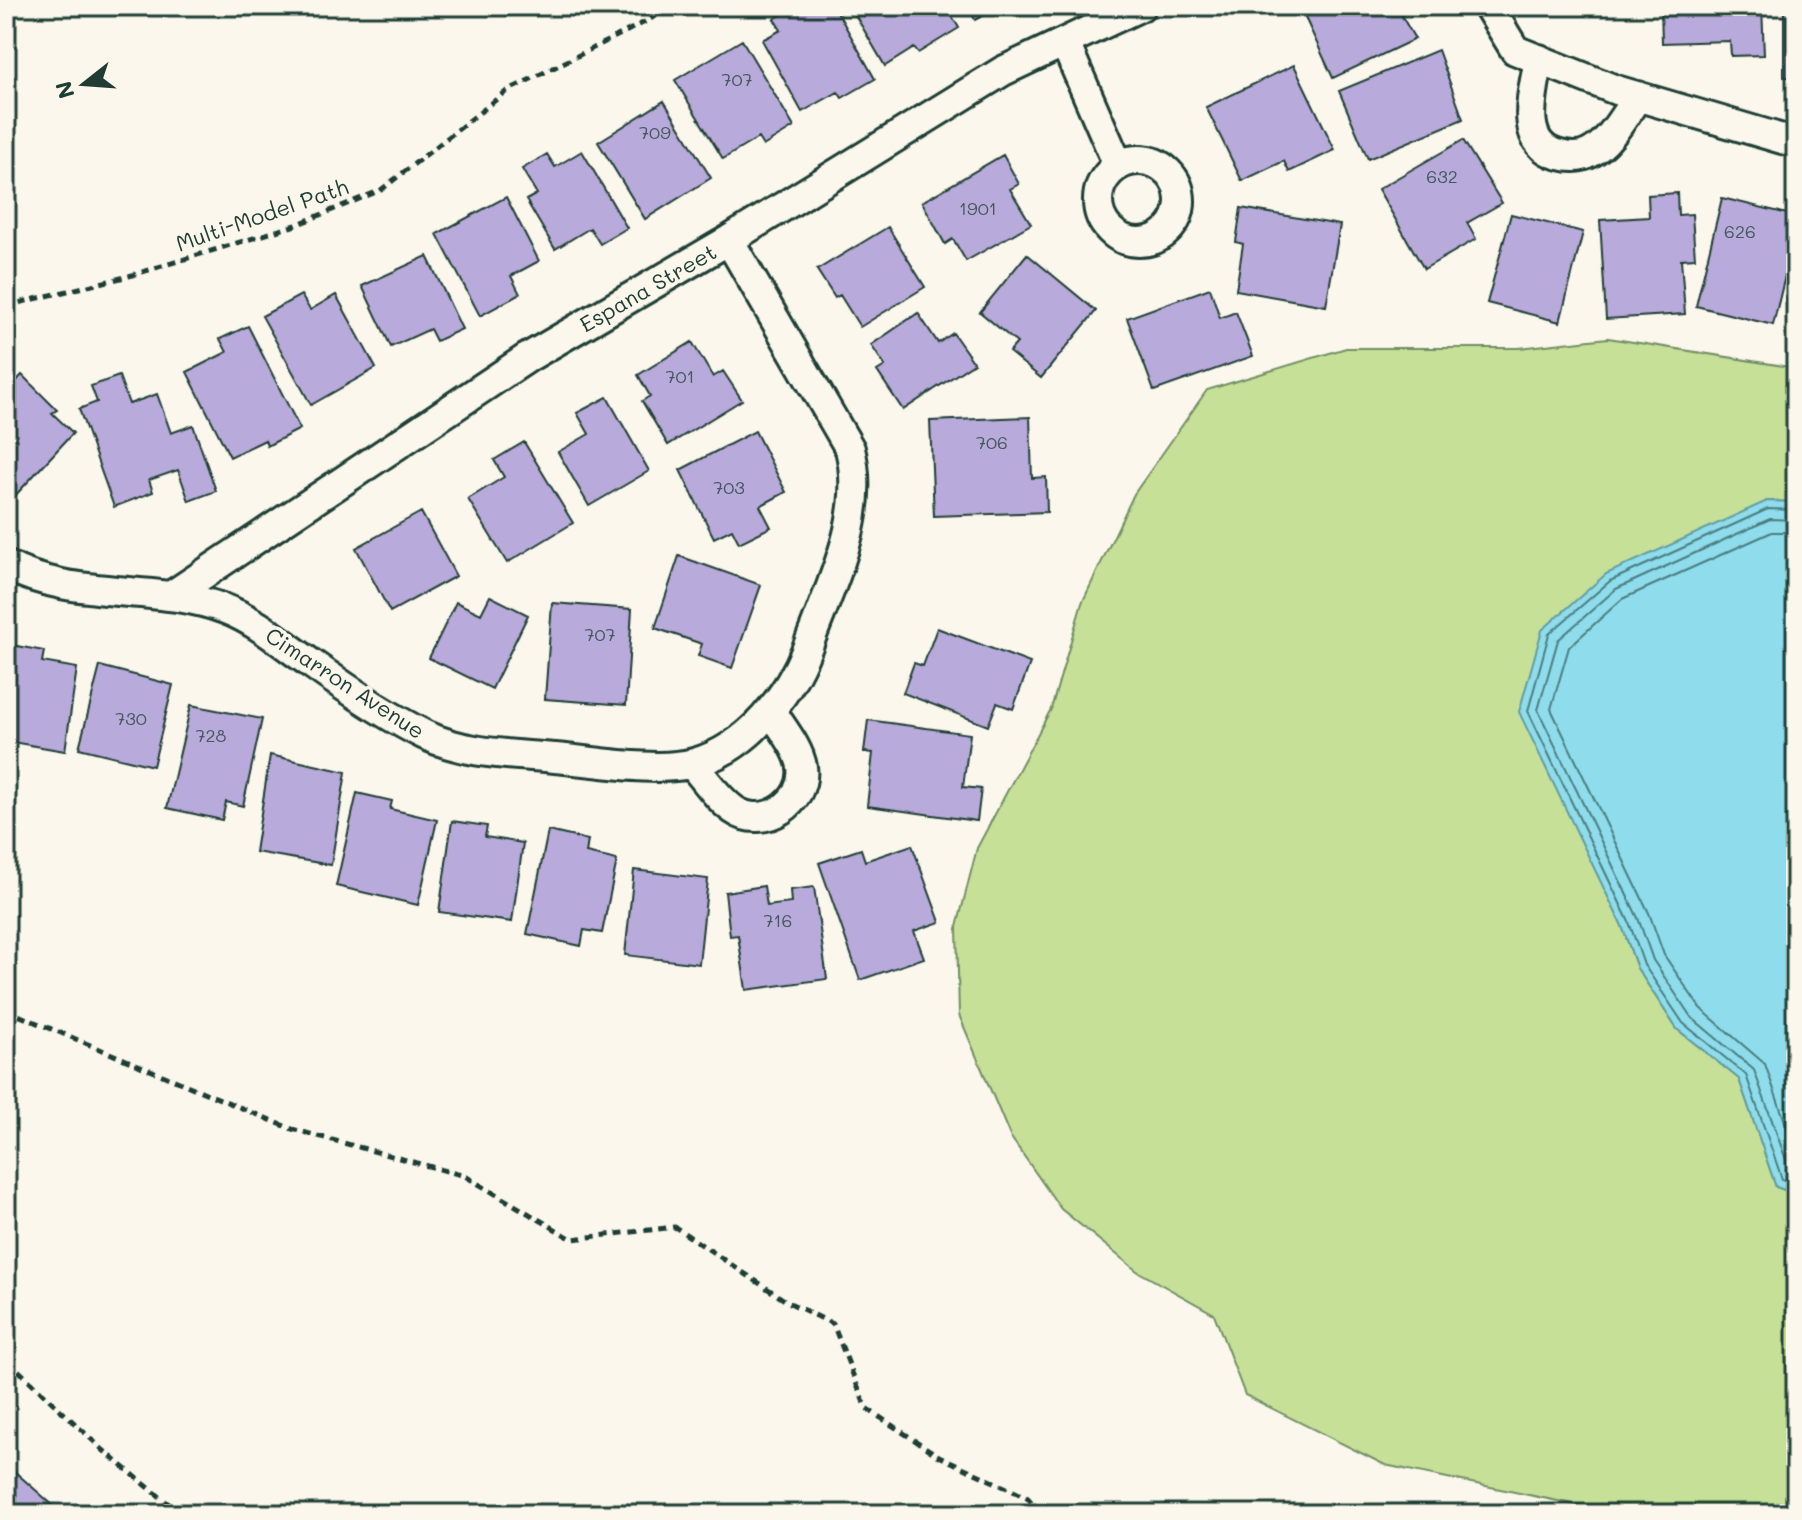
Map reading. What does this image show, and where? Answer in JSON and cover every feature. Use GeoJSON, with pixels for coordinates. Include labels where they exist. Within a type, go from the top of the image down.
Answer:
{"type":"FeatureCollection","features":[{"type":"Feature","properties":{"kind":"street","name":"Espana Street"},"geometry":{"type":"LineString","coordinates":[[171,596],[527,358],[729,240],[1003,71],[1141,6]]}},
{"type":"Feature","properties":{"kind":"street"},"geometry":{"type":"LineString","coordinates":[[1488,6],[1515,50],[1638,96],[1796,143]]}},
{"type":"Feature","properties":{"kind":"street"},"geometry":{"type":"LineString","coordinates":[[1065,43],[1118,165]]}},
{"type":"Feature","properties":{"kind":"street"},"geometry":{"type":"LineString","coordinates":[[1539,59],[1530,109],[1531,128],[1541,144],[1556,154],[1574,158],[1592,152],[1638,96]]}},
{"type":"Feature","properties":{"kind":"street","name":"Cimarron Avenue"},"geometry":{"type":"LineString","coordinates":[[6,565],[61,582],[171,596],[226,610],[270,634],[409,726],[450,746],[614,763],[692,764],[710,757],[772,712],[795,678],[844,547],[857,476],[850,449],[729,240]]}},
{"type":"Feature","properties":{"kind":"street"},"geometry":{"type":"LineString","coordinates":[[692,764],[736,811],[754,817],[774,814],[790,804],[800,786],[802,767],[772,712]]}},
{"type":"Feature","properties":{"kind":"path","name":"Multi-Model Path"},"geometry":{"type":"LineString","coordinates":[[6,306],[129,276],[296,225],[381,190],[507,91],[649,20],[669,6]]}},
{"type":"Feature","properties":{"kind":"path"},"geometry":{"type":"LineString","coordinates":[[6,1010],[292,1129],[465,1176],[572,1239],[675,1227],[786,1301],[833,1324],[866,1408],[937,1455],[1028,1498],[1041,1514]]}},
{"type":"Feature","properties":{"kind":"path"},"geometry":{"type":"LineString","coordinates":[[6,1364],[18,1370],[103,1450],[181,1514]]}},
{"type":"Feature","properties":{"kind":"green space"},"geometry":{"type":"Polygon","coordinates":[[[1608,338],[1796,368],[1796,502],[1766,501],[1622,926],[1637,968],[1677,1029],[1739,1079],[1776,1187],[1796,1194],[1796,1514],[1620,1514],[1385,1465],[1245,1395],[1214,1314],[1137,1271],[1061,1209],[1010,1136],[959,1015],[957,927],[977,848],[1051,709],[1082,603],[1134,494],[1207,390],[1346,348],[1519,348],[1608,338]]]}},
{"type":"Feature","properties":{"kind":"water"},"geometry":{"type":"Polygon","coordinates":[[[1767,501],[1796,502],[1796,1194],[1776,1187],[1739,1079],[1677,1029],[1637,968],[1622,926],[1519,712],[1542,630],[1606,574],[1767,501]]]}},
{"type":"Feature","properties":{"kind":"building"},"geometry":{"type":"Polygon","coordinates":[[[796,6],[834,6],[875,79],[842,98],[838,92],[802,112],[762,40],[781,30],[774,19],[796,6]]]}},
{"type":"Feature","properties":{"kind":"building"},"geometry":{"type":"Polygon","coordinates":[[[850,6],[946,6],[959,28],[918,53],[914,48],[885,66],[850,6]]]}},
{"type":"Feature","properties":{"kind":"building"},"geometry":{"type":"Polygon","coordinates":[[[968,6],[1002,6],[975,20],[968,6]]]}},
{"type":"Feature","properties":{"kind":"building"},"geometry":{"type":"Polygon","coordinates":[[[1313,6],[1396,6],[1415,39],[1333,78],[1302,11],[1313,6]]]}},
{"type":"Feature","properties":{"kind":"building"},"geometry":{"type":"Polygon","coordinates":[[[1661,6],[1762,6],[1764,55],[1731,56],[1730,41],[1662,43],[1661,6]]]}},
{"type":"Feature","properties":{"kind":"building"},"geometry":{"type":"Polygon","coordinates":[[[1784,6],[1796,6],[1796,77],[1784,77],[1784,6]]]}},
{"type":"Feature","properties":{"kind":"building"},"geometry":{"type":"Polygon","coordinates":[[[742,40],[794,127],[763,146],[758,138],[723,159],[675,80],[742,40]]]}},
{"type":"Feature","properties":{"kind":"building"},"geometry":{"type":"Polygon","coordinates":[[[1438,50],[1463,119],[1368,159],[1339,91],[1438,50]]]}},
{"type":"Feature","properties":{"kind":"building"},"geometry":{"type":"Polygon","coordinates":[[[1294,65],[1335,150],[1289,172],[1284,161],[1242,181],[1206,107],[1294,65]]]}},
{"type":"Feature","properties":{"kind":"building"},"geometry":{"type":"Polygon","coordinates":[[[664,101],[711,178],[645,219],[598,142],[664,101]]]}},
{"type":"Feature","properties":{"kind":"building"},"geometry":{"type":"Polygon","coordinates":[[[1463,140],[1502,203],[1467,223],[1476,239],[1424,269],[1378,189],[1463,140]]]}},
{"type":"Feature","properties":{"kind":"building"},"geometry":{"type":"Polygon","coordinates":[[[582,151],[627,228],[600,244],[590,228],[555,249],[526,200],[537,194],[522,169],[547,154],[555,167],[582,151]]]}},
{"type":"Feature","properties":{"kind":"building"},"geometry":{"type":"Polygon","coordinates":[[[1003,155],[1019,184],[1010,189],[1031,224],[966,261],[953,239],[945,244],[922,202],[1003,155]]]}},
{"type":"Feature","properties":{"kind":"building"},"geometry":{"type":"Polygon","coordinates":[[[1677,193],[1678,215],[1692,214],[1695,258],[1681,259],[1685,314],[1606,319],[1600,220],[1649,217],[1648,195],[1677,193]]]}},
{"type":"Feature","properties":{"kind":"building"},"geometry":{"type":"Polygon","coordinates":[[[506,197],[539,261],[511,276],[520,294],[480,316],[437,234],[506,197]]]}},
{"type":"Feature","properties":{"kind":"building"},"geometry":{"type":"Polygon","coordinates":[[[1722,198],[1796,216],[1796,231],[1773,325],[1696,306],[1722,198]]]}},
{"type":"Feature","properties":{"kind":"building"},"geometry":{"type":"Polygon","coordinates":[[[1241,208],[1340,225],[1326,306],[1236,290],[1243,244],[1236,242],[1241,208]]]}},
{"type":"Feature","properties":{"kind":"building"},"geometry":{"type":"Polygon","coordinates":[[[1511,214],[1583,232],[1560,322],[1487,303],[1511,214]]]}},
{"type":"Feature","properties":{"kind":"building"},"geometry":{"type":"Polygon","coordinates":[[[888,227],[925,287],[860,327],[840,295],[835,298],[817,270],[888,227]]]}},
{"type":"Feature","properties":{"kind":"building"},"geometry":{"type":"Polygon","coordinates":[[[1027,254],[1096,311],[1041,378],[1009,352],[1017,343],[980,312],[1027,254]]]}},
{"type":"Feature","properties":{"kind":"building"},"geometry":{"type":"Polygon","coordinates":[[[427,256],[462,329],[436,341],[430,329],[391,347],[362,286],[427,256]]]}},
{"type":"Feature","properties":{"kind":"building"},"geometry":{"type":"Polygon","coordinates":[[[1210,288],[1220,318],[1236,312],[1253,356],[1154,391],[1127,318],[1210,288]]]}},
{"type":"Feature","properties":{"kind":"building"},"geometry":{"type":"Polygon","coordinates":[[[301,295],[310,310],[336,295],[376,368],[311,405],[262,316],[301,295]]]}},
{"type":"Feature","properties":{"kind":"building"},"geometry":{"type":"Polygon","coordinates":[[[918,313],[938,343],[953,333],[974,363],[903,410],[877,371],[885,366],[871,345],[918,313]]]}},
{"type":"Feature","properties":{"kind":"building"},"geometry":{"type":"Polygon","coordinates":[[[248,326],[300,429],[267,446],[265,440],[230,457],[187,372],[227,352],[220,339],[248,326]]]}},
{"type":"Feature","properties":{"kind":"building"},"geometry":{"type":"Polygon","coordinates":[[[692,342],[713,377],[723,371],[742,400],[668,445],[642,401],[650,396],[638,375],[692,342]]]}},
{"type":"Feature","properties":{"kind":"building"},"geometry":{"type":"Polygon","coordinates":[[[22,375],[57,410],[52,413],[73,433],[12,499],[6,494],[6,392],[22,375]]]}},
{"type":"Feature","properties":{"kind":"building"},"geometry":{"type":"Polygon","coordinates":[[[119,376],[129,404],[157,394],[171,433],[193,425],[216,491],[189,501],[178,470],[149,480],[153,492],[114,507],[79,409],[97,402],[91,386],[119,376]]]}},
{"type":"Feature","properties":{"kind":"building"},"geometry":{"type":"Polygon","coordinates":[[[607,397],[649,471],[589,506],[558,452],[589,434],[577,413],[607,397]]]}},
{"type":"Feature","properties":{"kind":"building"},"geometry":{"type":"Polygon","coordinates":[[[1030,417],[1032,478],[1046,477],[1047,512],[934,516],[930,421],[1030,417]]]}},
{"type":"Feature","properties":{"kind":"building"},"geometry":{"type":"Polygon","coordinates":[[[755,431],[786,492],[760,506],[771,527],[739,543],[732,529],[714,538],[680,470],[755,431]]]}},
{"type":"Feature","properties":{"kind":"building"},"geometry":{"type":"Polygon","coordinates":[[[524,442],[573,523],[507,563],[468,499],[504,477],[494,460],[524,442]]]}},
{"type":"Feature","properties":{"kind":"building"},"geometry":{"type":"Polygon","coordinates":[[[421,512],[456,576],[390,612],[356,548],[421,512]]]}},
{"type":"Feature","properties":{"kind":"building"},"geometry":{"type":"Polygon","coordinates":[[[679,556],[761,585],[732,668],[698,656],[702,644],[655,628],[679,556]]]}},
{"type":"Feature","properties":{"kind":"building"},"geometry":{"type":"Polygon","coordinates":[[[490,596],[528,615],[492,689],[429,658],[456,602],[481,614],[490,596]]]}},
{"type":"Feature","properties":{"kind":"building"},"geometry":{"type":"Polygon","coordinates":[[[552,603],[632,609],[626,705],[545,699],[552,603]]]}},
{"type":"Feature","properties":{"kind":"building"},"geometry":{"type":"Polygon","coordinates":[[[937,628],[1030,663],[1013,709],[997,703],[988,726],[903,693],[914,663],[923,666],[937,628]]]}},
{"type":"Feature","properties":{"kind":"building"},"geometry":{"type":"Polygon","coordinates":[[[6,644],[44,651],[42,662],[77,668],[65,751],[6,741],[6,644]]]}},
{"type":"Feature","properties":{"kind":"building"},"geometry":{"type":"Polygon","coordinates":[[[100,666],[173,685],[153,766],[79,748],[100,666]]]}},
{"type":"Feature","properties":{"kind":"building"},"geometry":{"type":"Polygon","coordinates":[[[191,705],[262,719],[243,806],[226,802],[222,820],[167,808],[191,705]]]}},
{"type":"Feature","properties":{"kind":"building"},"geometry":{"type":"Polygon","coordinates":[[[868,720],[970,734],[963,787],[981,789],[977,821],[867,806],[873,753],[864,752],[868,720]]]}},
{"type":"Feature","properties":{"kind":"building"},"geometry":{"type":"Polygon","coordinates":[[[270,755],[346,772],[331,865],[255,852],[270,755]]]}},
{"type":"Feature","properties":{"kind":"building"},"geometry":{"type":"Polygon","coordinates":[[[357,793],[392,801],[390,809],[437,820],[418,905],[336,886],[357,793]]]}},
{"type":"Feature","properties":{"kind":"building"},"geometry":{"type":"Polygon","coordinates":[[[452,821],[487,826],[485,837],[523,843],[512,922],[439,912],[452,821]]]}},
{"type":"Feature","properties":{"kind":"building"},"geometry":{"type":"Polygon","coordinates":[[[548,831],[588,840],[586,853],[617,860],[602,933],[584,930],[581,946],[527,934],[548,831]]]}},
{"type":"Feature","properties":{"kind":"building"},"geometry":{"type":"Polygon","coordinates":[[[912,845],[940,922],[914,931],[924,958],[860,980],[819,863],[861,849],[865,861],[912,845]]]}},
{"type":"Feature","properties":{"kind":"building"},"geometry":{"type":"Polygon","coordinates":[[[634,870],[708,879],[699,964],[625,955],[634,870]]]}},
{"type":"Feature","properties":{"kind":"building"},"geometry":{"type":"Polygon","coordinates":[[[764,886],[767,906],[791,903],[790,890],[814,887],[827,979],[746,990],[738,935],[730,936],[725,892],[764,886]]]}},
{"type":"Feature","properties":{"kind":"building"},"geometry":{"type":"Polygon","coordinates":[[[6,1464],[55,1507],[48,1514],[6,1514],[6,1464]]]}}]}
